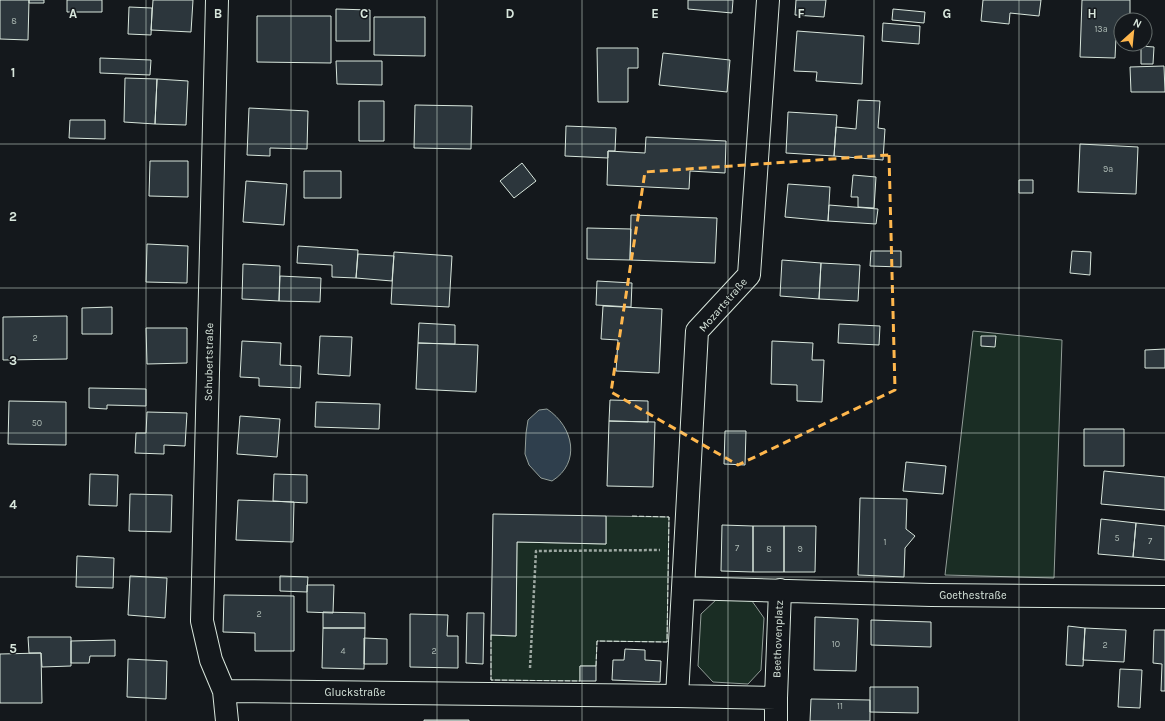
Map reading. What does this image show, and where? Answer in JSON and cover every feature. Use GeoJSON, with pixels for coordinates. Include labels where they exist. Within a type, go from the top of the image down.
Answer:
{"type":"FeatureCollection","features":[{"type":"Feature","properties":{"kind":"street","name":"Schubertstraße"},"geometry":{"type":"LineString","coordinates":[[217,0],[202,621],[211,660],[224,691],[227,721]]}},
{"type":"Feature","properties":{"kind":"street","name":"Mozartstraße"},"geometry":{"type":"LineString","coordinates":[[682,588],[697,331],[750,275],[768,0]]}},
{"type":"Feature","properties":{"kind":"street","name":"Beethovenplatz"},"geometry":{"type":"LineString","coordinates":[[682,588],[780,590],[776,698]]}},
{"type":"Feature","properties":{"kind":"street"},"geometry":{"type":"LineString","coordinates":[[677,696],[682,588]]}},
{"type":"Feature","properties":{"kind":"street","name":"Goethestraße"},"geometry":{"type":"LineString","coordinates":[[780,590],[931,595],[1165,597]]}},
{"type":"Feature","properties":{"kind":"street","name":"Gluckstraße"},"geometry":{"type":"LineString","coordinates":[[224,691],[528,694]]}},
{"type":"Feature","properties":{"kind":"street"},"geometry":{"type":"LineString","coordinates":[[528,694],[776,698],[776,721]]}},
{"type":"Feature","properties":{"kind":"path"},"geometry":{"type":"LineString","coordinates":[[528,694],[536,551],[685,549]]}},
{"type":"Feature","properties":{"kind":"highlighted area"},"geometry":{"type":"Polygon","coordinates":[[[889,155],[895,390],[738,465],[611,392],[645,172],[889,155]]]}},
{"type":"Feature","properties":{"kind":"green space"},"geometry":{"type":"Polygon","coordinates":[[[973,331],[1062,340],[1054,578],[945,575],[973,331]]]}},
{"type":"Feature","properties":{"kind":"green space"},"geometry":{"type":"Polygon","coordinates":[[[606,516],[669,517],[667,642],[597,641],[596,666],[580,666],[580,681],[491,680],[491,635],[516,636],[517,542],[606,544],[606,516]]]}},
{"type":"Feature","properties":{"kind":"green space"},"geometry":{"type":"Polygon","coordinates":[[[718,598],[752,601],[764,618],[761,670],[748,684],[713,682],[698,666],[701,614],[718,598]]]}},
{"type":"Feature","properties":{"kind":"water"},"geometry":{"type":"Polygon","coordinates":[[[547,409],[563,425],[568,435],[570,445],[570,455],[567,465],[552,481],[541,478],[529,465],[525,454],[528,420],[539,410],[547,409]]]}},
{"type":"Feature","properties":{"kind":"building"},"geometry":{"type":"Polygon","coordinates":[[[0,0],[29,0],[28,40],[0,39],[0,0]]]}},
{"type":"Feature","properties":{"kind":"building"},"geometry":{"type":"Polygon","coordinates":[[[29,0],[44,0],[44,3],[29,3],[29,0]]]}},
{"type":"Feature","properties":{"kind":"building"},"geometry":{"type":"Polygon","coordinates":[[[67,0],[102,0],[102,12],[67,12],[67,0]]]}},
{"type":"Feature","properties":{"kind":"building"},"geometry":{"type":"Polygon","coordinates":[[[153,0],[193,0],[191,32],[151,30],[153,0]]]}},
{"type":"Feature","properties":{"kind":"building"},"geometry":{"type":"Polygon","coordinates":[[[688,0],[733,0],[732,13],[688,9],[688,0]]]}},
{"type":"Feature","properties":{"kind":"building"},"geometry":{"type":"Polygon","coordinates":[[[796,0],[826,0],[824,17],[795,15],[796,0]]]}},
{"type":"Feature","properties":{"kind":"building"},"geometry":{"type":"Polygon","coordinates":[[[983,0],[1041,0],[1039,16],[1010,13],[1009,24],[981,21],[983,0]]]}},
{"type":"Feature","properties":{"kind":"building"},"geometry":{"type":"Polygon","coordinates":[[[1082,0],[1130,0],[1130,12],[1113,12],[1113,52],[1115,52],[1115,58],[1080,57],[1082,0]]]}},
{"type":"Feature","properties":{"kind":"building"},"geometry":{"type":"Polygon","coordinates":[[[129,7],[152,8],[151,35],[128,34],[129,7]]]}},
{"type":"Feature","properties":{"kind":"building"},"geometry":{"type":"Polygon","coordinates":[[[336,9],[370,10],[370,41],[336,41],[336,9]]]}},
{"type":"Feature","properties":{"kind":"building"},"geometry":{"type":"Polygon","coordinates":[[[893,9],[925,12],[924,23],[892,20],[893,9]]]}},
{"type":"Feature","properties":{"kind":"building"},"geometry":{"type":"Polygon","coordinates":[[[257,16],[331,16],[331,63],[257,62],[257,16]]]}},
{"type":"Feature","properties":{"kind":"building"},"geometry":{"type":"Polygon","coordinates":[[[374,17],[425,17],[425,56],[374,55],[374,17]]]}},
{"type":"Feature","properties":{"kind":"building"},"geometry":{"type":"Polygon","coordinates":[[[883,23],[920,26],[919,44],[882,41],[883,23]]]}},
{"type":"Feature","properties":{"kind":"building"},"geometry":{"type":"Polygon","coordinates":[[[797,31],[864,36],[862,84],[816,81],[817,72],[794,71],[797,31]]]}},
{"type":"Feature","properties":{"kind":"building"},"geometry":{"type":"Polygon","coordinates":[[[1154,47],[1153,64],[1141,64],[1141,52],[1153,52],[1154,47]]]}},
{"type":"Feature","properties":{"kind":"building"},"geometry":{"type":"Polygon","coordinates":[[[597,48],[638,48],[638,68],[628,68],[628,102],[598,102],[597,48]]]}},
{"type":"Feature","properties":{"kind":"building"},"geometry":{"type":"Polygon","coordinates":[[[663,53],[730,60],[727,92],[659,85],[663,53]]]}},
{"type":"Feature","properties":{"kind":"building"},"geometry":{"type":"Polygon","coordinates":[[[100,58],[151,60],[150,75],[100,73],[100,58]]]}},
{"type":"Feature","properties":{"kind":"building"},"geometry":{"type":"Polygon","coordinates":[[[336,61],[382,61],[382,85],[337,84],[336,61]]]}},
{"type":"Feature","properties":{"kind":"building"},"geometry":{"type":"Polygon","coordinates":[[[1164,66],[1165,92],[1131,92],[1130,67],[1164,66]]]}},
{"type":"Feature","properties":{"kind":"building"},"geometry":{"type":"Polygon","coordinates":[[[125,78],[157,79],[155,124],[124,122],[125,78]]]}},
{"type":"Feature","properties":{"kind":"building"},"geometry":{"type":"Polygon","coordinates":[[[157,79],[188,81],[186,125],[155,124],[157,79]]]}},
{"type":"Feature","properties":{"kind":"building"},"geometry":{"type":"Polygon","coordinates":[[[858,100],[880,101],[878,128],[885,129],[883,160],[834,156],[836,127],[856,129],[858,100]]]}},
{"type":"Feature","properties":{"kind":"building"},"geometry":{"type":"Polygon","coordinates":[[[359,101],[384,101],[384,141],[359,141],[359,101]]]}},
{"type":"Feature","properties":{"kind":"building"},"geometry":{"type":"Polygon","coordinates":[[[415,105],[472,106],[471,149],[414,148],[415,105]]]}},
{"type":"Feature","properties":{"kind":"building"},"geometry":{"type":"Polygon","coordinates":[[[249,108],[308,111],[307,149],[270,148],[270,156],[247,155],[249,108]]]}},
{"type":"Feature","properties":{"kind":"building"},"geometry":{"type":"Polygon","coordinates":[[[788,112],[837,115],[834,156],[786,153],[788,112]]]}},
{"type":"Feature","properties":{"kind":"building"},"geometry":{"type":"Polygon","coordinates":[[[70,120],[105,120],[105,139],[69,138],[70,120]]]}},
{"type":"Feature","properties":{"kind":"building"},"geometry":{"type":"Polygon","coordinates":[[[566,126],[616,128],[615,151],[608,151],[608,158],[565,156],[566,126]]]}},
{"type":"Feature","properties":{"kind":"building"},"geometry":{"type":"Polygon","coordinates":[[[646,137],[726,141],[725,173],[690,171],[689,189],[607,185],[608,151],[645,153],[646,137]]]}},
{"type":"Feature","properties":{"kind":"building"},"geometry":{"type":"Polygon","coordinates":[[[1080,144],[1138,147],[1136,194],[1078,192],[1080,144]]]}},
{"type":"Feature","properties":{"kind":"building"},"geometry":{"type":"Polygon","coordinates":[[[150,161],[188,161],[188,197],[149,196],[150,161]]]}},
{"type":"Feature","properties":{"kind":"building"},"geometry":{"type":"Polygon","coordinates":[[[522,163],[536,181],[514,198],[500,181],[522,163]]]}},
{"type":"Feature","properties":{"kind":"building"},"geometry":{"type":"Polygon","coordinates":[[[304,171],[341,171],[341,198],[304,198],[304,171]]]}},
{"type":"Feature","properties":{"kind":"building"},"geometry":{"type":"Polygon","coordinates":[[[853,175],[876,177],[874,208],[858,207],[858,197],[851,197],[853,175]]]}},
{"type":"Feature","properties":{"kind":"building"},"geometry":{"type":"Polygon","coordinates":[[[1019,180],[1033,180],[1033,193],[1019,193],[1019,180]]]}},
{"type":"Feature","properties":{"kind":"building"},"geometry":{"type":"Polygon","coordinates":[[[246,181],[287,184],[284,225],[243,222],[246,181]]]}},
{"type":"Feature","properties":{"kind":"building"},"geometry":{"type":"Polygon","coordinates":[[[788,184],[830,187],[828,221],[785,217],[788,184]]]}},
{"type":"Feature","properties":{"kind":"building"},"geometry":{"type":"Polygon","coordinates":[[[829,205],[878,209],[876,224],[828,221],[829,205]]]}},
{"type":"Feature","properties":{"kind":"building"},"geometry":{"type":"Polygon","coordinates":[[[631,215],[717,218],[715,263],[630,260],[631,215]]]}},
{"type":"Feature","properties":{"kind":"building"},"geometry":{"type":"Polygon","coordinates":[[[587,228],[631,229],[630,260],[587,259],[587,228]]]}},
{"type":"Feature","properties":{"kind":"building"},"geometry":{"type":"Polygon","coordinates":[[[147,244],[188,246],[187,283],[146,282],[147,244]]]}},
{"type":"Feature","properties":{"kind":"building"},"geometry":{"type":"Polygon","coordinates":[[[298,246],[358,250],[356,278],[332,277],[332,265],[297,263],[298,246]]]}},
{"type":"Feature","properties":{"kind":"building"},"geometry":{"type":"Polygon","coordinates":[[[871,251],[901,251],[901,267],[870,266],[871,251]]]}},
{"type":"Feature","properties":{"kind":"building"},"geometry":{"type":"Polygon","coordinates":[[[1072,251],[1091,252],[1090,275],[1070,273],[1072,251]]]}},
{"type":"Feature","properties":{"kind":"building"},"geometry":{"type":"Polygon","coordinates":[[[394,252],[452,256],[449,307],[391,304],[394,252]]]}},
{"type":"Feature","properties":{"kind":"building"},"geometry":{"type":"Polygon","coordinates":[[[358,254],[394,256],[392,281],[356,278],[358,254]]]}},
{"type":"Feature","properties":{"kind":"building"},"geometry":{"type":"Polygon","coordinates":[[[782,260],[821,263],[819,299],[780,296],[782,260]]]}},
{"type":"Feature","properties":{"kind":"building"},"geometry":{"type":"Polygon","coordinates":[[[821,263],[860,265],[858,301],[819,299],[821,263]]]}},
{"type":"Feature","properties":{"kind":"building"},"geometry":{"type":"Polygon","coordinates":[[[243,264],[280,266],[279,301],[242,299],[243,264]]]}},
{"type":"Feature","properties":{"kind":"building"},"geometry":{"type":"Polygon","coordinates":[[[280,276],[321,278],[320,302],[279,301],[280,276]]]}},
{"type":"Feature","properties":{"kind":"building"},"geometry":{"type":"Polygon","coordinates":[[[597,281],[632,283],[631,307],[596,305],[597,281]]]}},
{"type":"Feature","properties":{"kind":"building"},"geometry":{"type":"Polygon","coordinates":[[[603,306],[662,309],[659,373],[616,371],[618,340],[601,339],[603,306]]]}},
{"type":"Feature","properties":{"kind":"building"},"geometry":{"type":"Polygon","coordinates":[[[112,307],[112,334],[82,334],[82,308],[112,307]]]}},
{"type":"Feature","properties":{"kind":"building"},"geometry":{"type":"Polygon","coordinates":[[[67,316],[67,359],[3,360],[3,317],[67,316]]]}},
{"type":"Feature","properties":{"kind":"building"},"geometry":{"type":"Polygon","coordinates":[[[419,323],[455,325],[455,344],[418,343],[419,323]]]}},
{"type":"Feature","properties":{"kind":"building"},"geometry":{"type":"Polygon","coordinates":[[[839,324],[880,326],[879,345],[838,343],[839,324]]]}},
{"type":"Feature","properties":{"kind":"building"},"geometry":{"type":"Polygon","coordinates":[[[146,328],[187,328],[187,363],[147,364],[146,328]]]}},
{"type":"Feature","properties":{"kind":"building"},"geometry":{"type":"Polygon","coordinates":[[[320,336],[352,337],[350,376],[318,374],[320,336]]]}},
{"type":"Feature","properties":{"kind":"building"},"geometry":{"type":"Polygon","coordinates":[[[981,336],[996,336],[995,347],[981,346],[981,336]]]}},
{"type":"Feature","properties":{"kind":"building"},"geometry":{"type":"Polygon","coordinates":[[[242,341],[281,343],[280,365],[301,366],[300,388],[259,386],[259,378],[240,377],[242,341]]]}},
{"type":"Feature","properties":{"kind":"building"},"geometry":{"type":"Polygon","coordinates":[[[772,341],[813,343],[812,360],[824,360],[822,402],[797,401],[797,385],[771,384],[772,341]]]}},
{"type":"Feature","properties":{"kind":"building"},"geometry":{"type":"Polygon","coordinates":[[[418,343],[478,345],[476,392],[416,389],[418,343]]]}},
{"type":"Feature","properties":{"kind":"building"},"geometry":{"type":"Polygon","coordinates":[[[1165,349],[1165,368],[1145,368],[1145,350],[1165,349]]]}},
{"type":"Feature","properties":{"kind":"building"},"geometry":{"type":"Polygon","coordinates":[[[89,388],[146,389],[146,406],[107,405],[107,409],[89,408],[89,388]]]}},
{"type":"Feature","properties":{"kind":"building"},"geometry":{"type":"Polygon","coordinates":[[[610,400],[648,401],[648,422],[609,421],[610,400]]]}},
{"type":"Feature","properties":{"kind":"building"},"geometry":{"type":"Polygon","coordinates":[[[9,401],[66,402],[66,445],[8,444],[9,401]]]}},
{"type":"Feature","properties":{"kind":"building"},"geometry":{"type":"Polygon","coordinates":[[[316,402],[380,404],[379,429],[315,427],[316,402]]]}},
{"type":"Feature","properties":{"kind":"building"},"geometry":{"type":"Polygon","coordinates":[[[147,412],[187,413],[185,446],[164,445],[164,454],[135,453],[136,433],[146,433],[147,412]]]}},
{"type":"Feature","properties":{"kind":"building"},"geometry":{"type":"Polygon","coordinates":[[[240,416],[280,419],[277,457],[237,454],[240,416]]]}},
{"type":"Feature","properties":{"kind":"building"},"geometry":{"type":"Polygon","coordinates":[[[609,421],[655,422],[653,487],[607,486],[609,421]]]}},
{"type":"Feature","properties":{"kind":"building"},"geometry":{"type":"Polygon","coordinates":[[[1084,429],[1124,429],[1124,466],[1084,466],[1084,429]]]}},
{"type":"Feature","properties":{"kind":"building"},"geometry":{"type":"Polygon","coordinates":[[[725,431],[746,431],[745,465],[724,464],[725,431]]]}},
{"type":"Feature","properties":{"kind":"building"},"geometry":{"type":"Polygon","coordinates":[[[906,462],[946,466],[943,494],[903,491],[906,462]]]}},
{"type":"Feature","properties":{"kind":"building"},"geometry":{"type":"Polygon","coordinates":[[[1104,471],[1165,477],[1165,510],[1101,504],[1104,471]]]}},
{"type":"Feature","properties":{"kind":"building"},"geometry":{"type":"Polygon","coordinates":[[[90,474],[118,475],[117,506],[89,505],[90,474]]]}},
{"type":"Feature","properties":{"kind":"building"},"geometry":{"type":"Polygon","coordinates":[[[274,474],[307,475],[307,503],[273,501],[274,474]]]}},
{"type":"Feature","properties":{"kind":"building"},"geometry":{"type":"Polygon","coordinates":[[[130,494],[172,495],[171,532],[129,531],[130,494]]]}},
{"type":"Feature","properties":{"kind":"building"},"geometry":{"type":"Polygon","coordinates":[[[860,498],[907,499],[906,529],[915,536],[905,548],[904,577],[858,575],[860,498]]]}},
{"type":"Feature","properties":{"kind":"building"},"geometry":{"type":"Polygon","coordinates":[[[238,500],[294,502],[293,542],[236,540],[238,500]]]}},
{"type":"Feature","properties":{"kind":"building"},"geometry":{"type":"Polygon","coordinates":[[[493,514],[606,516],[606,544],[517,542],[516,636],[491,635],[493,514]]]}},
{"type":"Feature","properties":{"kind":"building"},"geometry":{"type":"Polygon","coordinates":[[[1101,519],[1136,523],[1133,557],[1098,554],[1101,519]]]}},
{"type":"Feature","properties":{"kind":"building"},"geometry":{"type":"Polygon","coordinates":[[[1136,523],[1165,526],[1165,560],[1133,557],[1136,523]]]}},
{"type":"Feature","properties":{"kind":"building"},"geometry":{"type":"Polygon","coordinates":[[[722,525],[753,526],[753,572],[721,571],[722,525]]]}},
{"type":"Feature","properties":{"kind":"building"},"geometry":{"type":"Polygon","coordinates":[[[753,526],[784,526],[784,572],[753,572],[753,526]]]}},
{"type":"Feature","properties":{"kind":"building"},"geometry":{"type":"Polygon","coordinates":[[[784,526],[816,526],[815,572],[784,572],[784,526]]]}},
{"type":"Feature","properties":{"kind":"building"},"geometry":{"type":"Polygon","coordinates":[[[77,556],[114,558],[113,588],[76,587],[77,556]]]}},
{"type":"Feature","properties":{"kind":"building"},"geometry":{"type":"Polygon","coordinates":[[[130,576],[167,578],[165,618],[128,615],[130,576]]]}},
{"type":"Feature","properties":{"kind":"building"},"geometry":{"type":"Polygon","coordinates":[[[280,576],[308,577],[307,592],[280,591],[280,576]]]}},
{"type":"Feature","properties":{"kind":"building"},"geometry":{"type":"Polygon","coordinates":[[[307,585],[334,585],[333,613],[307,612],[307,585]]]}},
{"type":"Feature","properties":{"kind":"building"},"geometry":{"type":"Polygon","coordinates":[[[224,595],[294,596],[294,651],[255,651],[255,633],[223,632],[224,595]]]}},
{"type":"Feature","properties":{"kind":"building"},"geometry":{"type":"Polygon","coordinates":[[[323,612],[365,613],[365,628],[323,628],[323,612]]]}},
{"type":"Feature","properties":{"kind":"building"},"geometry":{"type":"Polygon","coordinates":[[[467,613],[484,613],[483,664],[466,663],[467,613]]]}},
{"type":"Feature","properties":{"kind":"building"},"geometry":{"type":"Polygon","coordinates":[[[410,614],[448,615],[447,636],[458,636],[458,668],[410,667],[410,614]]]}},
{"type":"Feature","properties":{"kind":"building"},"geometry":{"type":"Polygon","coordinates":[[[815,617],[858,619],[856,671],[814,670],[815,617]]]}},
{"type":"Feature","properties":{"kind":"building"},"geometry":{"type":"Polygon","coordinates":[[[871,620],[931,622],[931,647],[871,645],[871,620]]]}},
{"type":"Feature","properties":{"kind":"building"},"geometry":{"type":"Polygon","coordinates":[[[1068,626],[1085,628],[1083,666],[1066,665],[1068,626]]]}},
{"type":"Feature","properties":{"kind":"building"},"geometry":{"type":"Polygon","coordinates":[[[323,628],[365,628],[364,669],[322,668],[323,628]]]}},
{"type":"Feature","properties":{"kind":"building"},"geometry":{"type":"Polygon","coordinates":[[[1085,628],[1126,630],[1124,662],[1083,660],[1085,628]]]}},
{"type":"Feature","properties":{"kind":"building"},"geometry":{"type":"Polygon","coordinates":[[[1154,630],[1165,630],[1165,691],[1161,691],[1162,664],[1153,663],[1154,630]]]}},
{"type":"Feature","properties":{"kind":"building"},"geometry":{"type":"Polygon","coordinates":[[[28,637],[71,637],[71,666],[42,667],[41,653],[29,653],[28,637]]]}},
{"type":"Feature","properties":{"kind":"building"},"geometry":{"type":"Polygon","coordinates":[[[364,638],[387,639],[387,664],[364,664],[364,638]]]}},
{"type":"Feature","properties":{"kind":"building"},"geometry":{"type":"Polygon","coordinates":[[[115,640],[115,656],[90,656],[89,663],[71,663],[71,641],[115,640]]]}},
{"type":"Feature","properties":{"kind":"building"},"geometry":{"type":"Polygon","coordinates":[[[625,649],[645,650],[645,660],[661,661],[660,682],[612,680],[613,660],[624,660],[625,649]]]}},
{"type":"Feature","properties":{"kind":"building"},"geometry":{"type":"Polygon","coordinates":[[[41,653],[42,703],[0,703],[0,654],[41,653]]]}},
{"type":"Feature","properties":{"kind":"building"},"geometry":{"type":"Polygon","coordinates":[[[128,659],[167,661],[166,699],[127,697],[128,659]]]}},
{"type":"Feature","properties":{"kind":"building"},"geometry":{"type":"Polygon","coordinates":[[[580,666],[596,666],[596,681],[580,681],[580,666]]]}},
{"type":"Feature","properties":{"kind":"building"},"geometry":{"type":"Polygon","coordinates":[[[1120,669],[1142,670],[1140,708],[1118,707],[1120,669]]]}},
{"type":"Feature","properties":{"kind":"building"},"geometry":{"type":"Polygon","coordinates":[[[870,687],[918,687],[918,713],[870,712],[870,687]]]}},
{"type":"Feature","properties":{"kind":"building"},"geometry":{"type":"Polygon","coordinates":[[[811,699],[870,700],[870,721],[810,721],[811,699]]]}},
{"type":"Feature","properties":{"kind":"building"},"geometry":{"type":"Polygon","coordinates":[[[469,720],[469,721],[424,721],[469,720]]]}},
{"type":"Feature","properties":{"kind":"fence"},"geometry":{"type":"LineString","coordinates":[[596,666],[597,641],[667,642],[669,517],[631,516]]}},
{"type":"Feature","properties":{"kind":"fence"},"geometry":{"type":"LineString","coordinates":[[491,635],[491,680],[580,681]]}}]}
